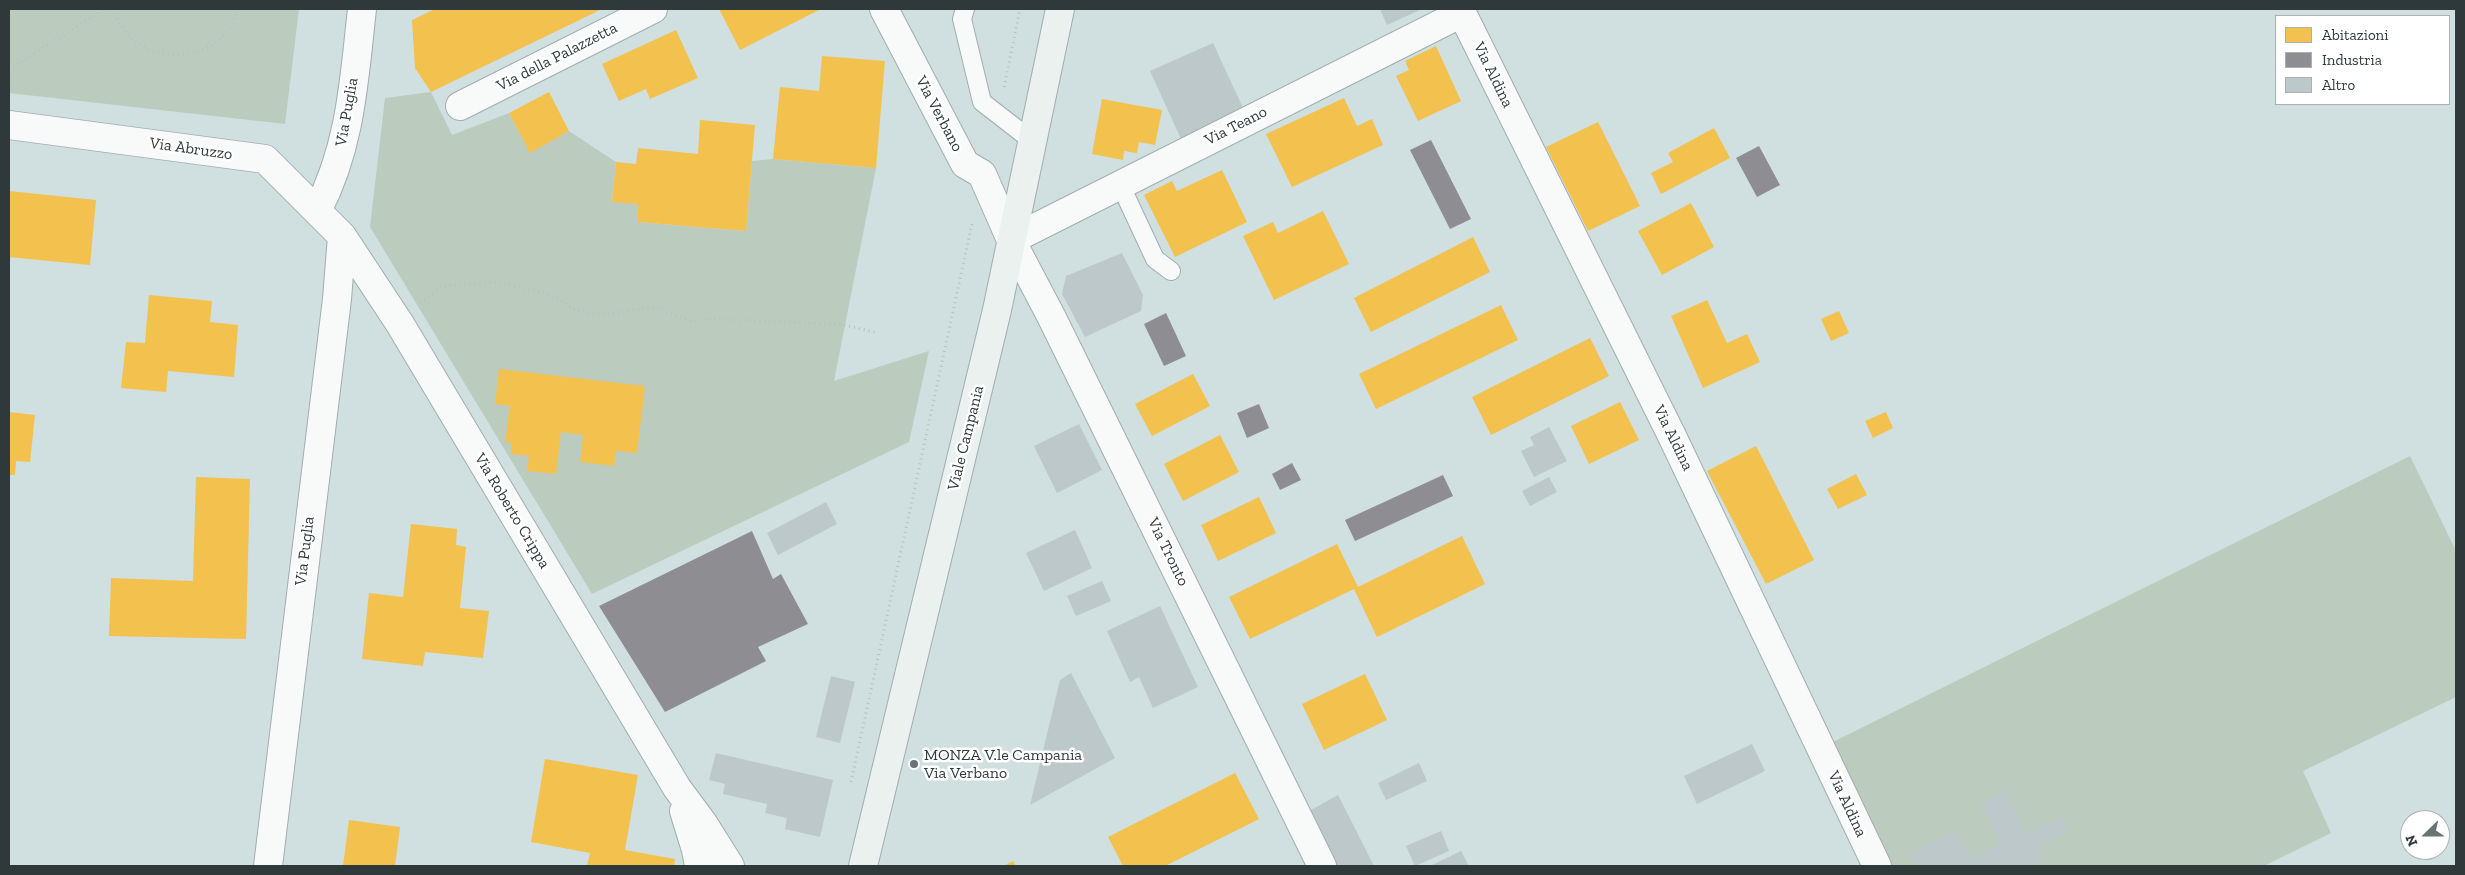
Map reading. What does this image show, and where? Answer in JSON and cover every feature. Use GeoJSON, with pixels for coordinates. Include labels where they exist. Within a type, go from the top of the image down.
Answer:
{"type":"FeatureCollection","features":[{"type":"Feature","properties":{"kind":"street","name":"Via Puglia"},"geometry":{"type":"LineString","coordinates":[[317,211],[330,186],[348,126],[362,9]]}},
{"type":"Feature","properties":{"kind":"street","name":"Via della Palazzetta"},"geometry":{"type":"LineString","coordinates":[[460,106],[652,9]]}},
{"type":"Feature","properties":{"kind":"street","name":"Via Verbano"},"geometry":{"type":"LineString","coordinates":[[884,9],[965,164],[982,174],[1011,240]]}},
{"type":"Feature","properties":{"kind":"street","name":"Viale Campania"},"geometry":{"type":"LineString","coordinates":[[863,866],[997,310],[1060,9]]}},
{"type":"Feature","properties":{"kind":"street","name":"Via Teano"},"geometry":{"type":"LineString","coordinates":[[1011,240],[1462,13]]}},
{"type":"Feature","properties":{"kind":"street","name":"Via Aldina"},"geometry":{"type":"LineString","coordinates":[[1462,13],[1671,434],[1877,866]]}},
{"type":"Feature","properties":{"kind":"street","name":"Via Abruzzo"},"geometry":{"type":"LineString","coordinates":[[9,125],[265,159],[342,236]]}},
{"type":"Feature","properties":{"kind":"street","name":"Via Puglia"},"geometry":{"type":"LineString","coordinates":[[268,866],[337,299],[342,236]]}},
{"type":"Feature","properties":{"kind":"street","name":"Via Roberto Crippa"},"geometry":{"type":"LineString","coordinates":[[342,236],[400,324],[677,788],[703,823],[730,866]]}},
{"type":"Feature","properties":{"kind":"street","name":"Via Tronto"},"geometry":{"type":"LineString","coordinates":[[1011,240],[1051,316],[1322,866]]}},
{"type":"Feature","properties":{"kind":"street","name":"Via Roberto Crippa"},"geometry":{"type":"LineString","coordinates":[[677,788],[699,866]]}},
{"type":"Feature","properties":{"kind":"lane"},"geometry":{"type":"LineString","coordinates":[[965,9],[962,19],[982,102],[1032,140]]}},
{"type":"Feature","properties":{"kind":"lane"},"geometry":{"type":"LineString","coordinates":[[1120,184],[1155,259],[1171,271]]}},
{"type":"Feature","properties":{"kind":"path"},"geometry":{"type":"LineString","coordinates":[[9,70],[104,9]]}},
{"type":"Feature","properties":{"kind":"path"},"geometry":{"type":"LineString","coordinates":[[113,9],[120,25],[137,43],[165,55],[196,53],[218,42],[236,19],[237,9]]}},
{"type":"Feature","properties":{"kind":"path"},"geometry":{"type":"LineString","coordinates":[[400,324],[443,286],[496,282],[552,296],[573,309],[599,315],[656,307],[689,321],[710,319],[840,324],[878,333]]}},
{"type":"Feature","properties":{"kind":"path"},"geometry":{"type":"LineString","coordinates":[[850,788],[960,282]]}},
{"type":"Feature","properties":{"kind":"green space"},"geometry":{"type":"Polygon","coordinates":[[[9,9],[299,9],[285,124],[9,93],[9,9]]]}},
{"type":"Feature","properties":{"kind":"green space"},"geometry":{"type":"Polygon","coordinates":[[[431,92],[452,135],[509,113],[530,152],[569,131],[616,162],[612,201],[638,204],[637,222],[746,231],[752,161],[773,159],[876,168],[834,381],[929,351],[909,442],[592,594],[370,227],[385,98],[431,92]]]}},
{"type":"Feature","properties":{"kind":"green space"},"geometry":{"type":"Polygon","coordinates":[[[2410,456],[2456,551],[2456,697],[2303,771],[2331,833],[2264,866],[1890,866],[1831,743],[2410,456]]]}},
{"type":"Feature","properties":{"kind":"building: Abitazioni"},"geometry":{"type":"Polygon","coordinates":[[[435,9],[602,9],[431,92],[415,68],[412,20],[435,9]]]}},
{"type":"Feature","properties":{"kind":"building: Abitazioni"},"geometry":{"type":"Polygon","coordinates":[[[719,9],[821,9],[740,50],[719,9]]]}},
{"type":"Feature","properties":{"kind":"building: Abitazioni"},"geometry":{"type":"Polygon","coordinates":[[[676,30],[698,78],[650,99],[646,89],[619,101],[602,64],[676,30]]]}},
{"type":"Feature","properties":{"kind":"building: Abitazioni"},"geometry":{"type":"Polygon","coordinates":[[[1436,46],[1461,101],[1418,121],[1396,76],[1409,70],[1405,61],[1436,46]]]}},
{"type":"Feature","properties":{"kind":"building: Abitazioni"},"geometry":{"type":"Polygon","coordinates":[[[822,56],[885,61],[876,168],[773,159],[780,87],[819,91],[822,56]]]}},
{"type":"Feature","properties":{"kind":"building: Abitazioni"},"geometry":{"type":"Polygon","coordinates":[[[549,92],[569,131],[530,153],[509,113],[549,92]]]}},
{"type":"Feature","properties":{"kind":"building: Abitazioni"},"geometry":{"type":"Polygon","coordinates":[[[1344,98],[1357,126],[1372,119],[1383,145],[1292,187],[1266,134],[1344,98]]]}},
{"type":"Feature","properties":{"kind":"building: Abitazioni"},"geometry":{"type":"Polygon","coordinates":[[[1102,99],[1162,110],[1155,145],[1139,142],[1137,153],[1124,151],[1123,160],[1092,154],[1102,99]]]}},
{"type":"Feature","properties":{"kind":"building: Abitazioni"},"geometry":{"type":"Polygon","coordinates":[[[700,120],[755,125],[746,231],[637,222],[638,204],[612,202],[616,162],[636,164],[638,148],[698,154],[700,120]]]}},
{"type":"Feature","properties":{"kind":"building: Abitazioni"},"geometry":{"type":"Polygon","coordinates":[[[1598,122],[1640,206],[1588,231],[1546,147],[1598,122]]]}},
{"type":"Feature","properties":{"kind":"building: Abitazioni"},"geometry":{"type":"Polygon","coordinates":[[[1714,128],[1730,158],[1661,194],[1651,173],[1673,162],[1668,153],[1714,128]]]}},
{"type":"Feature","properties":{"kind":"building: Abitazioni"},"geometry":{"type":"Polygon","coordinates":[[[1222,170],[1247,222],[1175,257],[1144,195],[1172,181],[1177,191],[1222,170]]]}},
{"type":"Feature","properties":{"kind":"building: Abitazioni"},"geometry":{"type":"Polygon","coordinates":[[[9,191],[96,200],[90,265],[9,257],[9,191]]]}},
{"type":"Feature","properties":{"kind":"building: Abitazioni"},"geometry":{"type":"Polygon","coordinates":[[[1691,203],[1714,247],[1662,275],[1638,231],[1691,203]]]}},
{"type":"Feature","properties":{"kind":"building: Abitazioni"},"geometry":{"type":"Polygon","coordinates":[[[1323,211],[1349,264],[1274,300],[1243,236],[1273,222],[1278,233],[1323,211]]]}},
{"type":"Feature","properties":{"kind":"building: Abitazioni"},"geometry":{"type":"Polygon","coordinates":[[[1473,237],[1490,272],[1371,332],[1354,298],[1473,237]]]}},
{"type":"Feature","properties":{"kind":"building: Abitazioni"},"geometry":{"type":"Polygon","coordinates":[[[149,295],[212,301],[210,322],[238,325],[234,377],[168,371],[166,392],[121,388],[126,342],[145,343],[149,295]]]}},
{"type":"Feature","properties":{"kind":"building: Abitazioni"},"geometry":{"type":"Polygon","coordinates":[[[1707,300],[1727,343],[1747,334],[1760,362],[1703,388],[1671,316],[1707,300]]]}},
{"type":"Feature","properties":{"kind":"building: Abitazioni"},"geometry":{"type":"Polygon","coordinates":[[[1501,305],[1518,340],[1376,409],[1359,374],[1501,305]]]}},
{"type":"Feature","properties":{"kind":"building: Abitazioni"},"geometry":{"type":"Polygon","coordinates":[[[1839,311],[1849,333],[1831,341],[1821,319],[1839,311]]]}},
{"type":"Feature","properties":{"kind":"building: Abitazioni"},"geometry":{"type":"Polygon","coordinates":[[[1590,338],[1609,376],[1491,435],[1472,397],[1590,338]]]}},
{"type":"Feature","properties":{"kind":"building: Abitazioni"},"geometry":{"type":"Polygon","coordinates":[[[499,369],[645,386],[637,453],[616,451],[614,466],[580,462],[583,435],[561,432],[556,474],[527,471],[529,456],[511,454],[512,443],[505,442],[510,406],[495,404],[499,369]]]}},
{"type":"Feature","properties":{"kind":"building: Abitazioni"},"geometry":{"type":"Polygon","coordinates":[[[1193,374],[1210,406],[1152,436],[1135,404],[1193,374]]]}},
{"type":"Feature","properties":{"kind":"building: Abitazioni"},"geometry":{"type":"Polygon","coordinates":[[[1620,402],[1639,440],[1589,464],[1571,426],[1620,402]]]}},
{"type":"Feature","properties":{"kind":"building: Abitazioni"},"geometry":{"type":"Polygon","coordinates":[[[9,412],[35,415],[30,462],[16,461],[15,475],[9,475],[9,412]]]}},
{"type":"Feature","properties":{"kind":"building: Abitazioni"},"geometry":{"type":"Polygon","coordinates":[[[1886,412],[1893,428],[1873,438],[1865,421],[1886,412]]]}},
{"type":"Feature","properties":{"kind":"building: Abitazioni"},"geometry":{"type":"Polygon","coordinates":[[[1220,435],[1239,472],[1183,501],[1164,464],[1220,435]]]}},
{"type":"Feature","properties":{"kind":"building: Abitazioni"},"geometry":{"type":"Polygon","coordinates":[[[1756,446],[1814,560],[1766,584],[1707,471],[1756,446]]]}},
{"type":"Feature","properties":{"kind":"building: Abitazioni"},"geometry":{"type":"Polygon","coordinates":[[[1856,474],[1867,495],[1838,509],[1827,489],[1856,474]]]}},
{"type":"Feature","properties":{"kind":"building: Abitazioni"},"geometry":{"type":"Polygon","coordinates":[[[196,477],[250,479],[246,639],[109,636],[111,578],[193,581],[196,477]]]}},
{"type":"Feature","properties":{"kind":"building: Abitazioni"},"geometry":{"type":"Polygon","coordinates":[[[1259,497],[1276,533],[1218,561],[1201,525],[1259,497]]]}},
{"type":"Feature","properties":{"kind":"building: Abitazioni"},"geometry":{"type":"Polygon","coordinates":[[[411,524],[457,529],[456,545],[466,547],[460,608],[489,611],[483,658],[425,652],[423,666],[362,659],[369,593],[403,597],[411,524]]]}},
{"type":"Feature","properties":{"kind":"building: Abitazioni"},"geometry":{"type":"Polygon","coordinates":[[[1462,536],[1485,584],[1377,637],[1354,589],[1250,639],[1229,597],[1337,544],[1358,587],[1462,536]]]}},
{"type":"Feature","properties":{"kind":"building: Abitazioni"},"geometry":{"type":"Polygon","coordinates":[[[1365,674],[1387,720],[1324,750],[1302,704],[1365,674]]]}},
{"type":"Feature","properties":{"kind":"building: Abitazioni"},"geometry":{"type":"Polygon","coordinates":[[[545,759],[638,775],[625,850],[675,859],[674,866],[587,866],[590,853],[531,842],[545,759]]]}},
{"type":"Feature","properties":{"kind":"building: Abitazioni"},"geometry":{"type":"Polygon","coordinates":[[[1235,773],[1259,819],[1165,866],[1123,866],[1108,837],[1235,773]]]}},
{"type":"Feature","properties":{"kind":"building: Abitazioni"},"geometry":{"type":"Polygon","coordinates":[[[349,820],[400,827],[395,866],[343,866],[349,820]]]}},
{"type":"Feature","properties":{"kind":"building: Abitazioni"},"geometry":{"type":"Polygon","coordinates":[[[1013,861],[1016,866],[1004,866],[1013,861]]]}},
{"type":"Feature","properties":{"kind":"building: Industria"},"geometry":{"type":"Polygon","coordinates":[[[1431,140],[1471,219],[1450,229],[1410,150],[1431,140]]]}},
{"type":"Feature","properties":{"kind":"building: Industria"},"geometry":{"type":"Polygon","coordinates":[[[1759,146],[1780,185],[1757,197],[1736,158],[1759,146]]]}},
{"type":"Feature","properties":{"kind":"building: Industria"},"geometry":{"type":"Polygon","coordinates":[[[1166,313],[1186,356],[1164,366],[1144,324],[1166,313]]]}},
{"type":"Feature","properties":{"kind":"building: Industria"},"geometry":{"type":"Polygon","coordinates":[[[1259,404],[1269,428],[1247,438],[1237,413],[1259,404]]]}},
{"type":"Feature","properties":{"kind":"building: Industria"},"geometry":{"type":"Polygon","coordinates":[[[1292,463],[1301,480],[1280,490],[1272,474],[1292,463]]]}},
{"type":"Feature","properties":{"kind":"building: Industria"},"geometry":{"type":"Polygon","coordinates":[[[1443,475],[1453,496],[1355,541],[1345,520],[1443,475]]]}},
{"type":"Feature","properties":{"kind":"building: Industria"},"geometry":{"type":"Polygon","coordinates":[[[752,531],[773,579],[781,574],[808,624],[758,647],[766,661],[665,712],[599,606],[752,531]]]}},
{"type":"Feature","properties":{"kind":"building: Altro"},"geometry":{"type":"Polygon","coordinates":[[[1380,9],[1422,9],[1387,25],[1380,9]]]}},
{"type":"Feature","properties":{"kind":"building: Altro"},"geometry":{"type":"Polygon","coordinates":[[[1213,43],[1244,110],[1181,139],[1150,71],[1213,43]]]}},
{"type":"Feature","properties":{"kind":"building: Altro"},"geometry":{"type":"Polygon","coordinates":[[[1122,253],[1143,295],[1141,311],[1085,337],[1062,294],[1066,276],[1122,253]]]}},
{"type":"Feature","properties":{"kind":"building: Altro"},"geometry":{"type":"Polygon","coordinates":[[[1079,424],[1102,470],[1057,493],[1034,446],[1079,424]]]}},
{"type":"Feature","properties":{"kind":"building: Altro"},"geometry":{"type":"Polygon","coordinates":[[[1549,427],[1567,461],[1534,477],[1521,451],[1534,445],[1530,437],[1549,427]]]}},
{"type":"Feature","properties":{"kind":"building: Altro"},"geometry":{"type":"Polygon","coordinates":[[[1549,477],[1557,492],[1530,506],[1522,491],[1549,477]]]}},
{"type":"Feature","properties":{"kind":"building: Altro"},"geometry":{"type":"Polygon","coordinates":[[[826,502],[837,524],[778,555],[767,533],[826,502]]]}},
{"type":"Feature","properties":{"kind":"building: Altro"},"geometry":{"type":"Polygon","coordinates":[[[1075,530],[1092,568],[1044,591],[1026,553],[1075,530]]]}},
{"type":"Feature","properties":{"kind":"building: Altro"},"geometry":{"type":"Polygon","coordinates":[[[1102,581],[1111,601],[1076,616],[1067,596],[1102,581]]]}},
{"type":"Feature","properties":{"kind":"building: Altro"},"geometry":{"type":"Polygon","coordinates":[[[1160,606],[1198,687],[1153,708],[1139,677],[1130,682],[1107,631],[1160,606]]]}},
{"type":"Feature","properties":{"kind":"building: Altro"},"geometry":{"type":"Polygon","coordinates":[[[1071,673],[1115,758],[1030,805],[1060,680],[1071,673]]]}},
{"type":"Feature","properties":{"kind":"building: Altro"},"geometry":{"type":"Polygon","coordinates":[[[831,676],[855,682],[840,743],[816,737],[831,676]]]}},
{"type":"Feature","properties":{"kind":"building: Altro"},"geometry":{"type":"Polygon","coordinates":[[[1752,744],[1765,771],[1697,804],[1684,776],[1752,744]]]}},
{"type":"Feature","properties":{"kind":"building: Altro"},"geometry":{"type":"Polygon","coordinates":[[[716,753],[833,780],[820,837],[785,829],[787,818],[765,813],[767,804],[723,794],[725,784],[709,780],[716,753]]]}},
{"type":"Feature","properties":{"kind":"building: Altro"},"geometry":{"type":"Polygon","coordinates":[[[1419,763],[1427,781],[1386,800],[1378,783],[1419,763]]]}},
{"type":"Feature","properties":{"kind":"building: Altro"},"geometry":{"type":"Polygon","coordinates":[[[2006,791],[2025,832],[2062,816],[2069,832],[2038,847],[2044,859],[2028,866],[1917,866],[1911,852],[1957,831],[1970,858],[2000,844],[1981,802],[2006,791]]]}},
{"type":"Feature","properties":{"kind":"building: Altro"},"geometry":{"type":"Polygon","coordinates":[[[1338,795],[1374,866],[1335,866],[1309,811],[1338,795]]]}},
{"type":"Feature","properties":{"kind":"building: Altro"},"geometry":{"type":"Polygon","coordinates":[[[1441,831],[1449,851],[1415,866],[1406,846],[1441,831]]]}},
{"type":"Feature","properties":{"kind":"building: Altro"},"geometry":{"type":"Polygon","coordinates":[[[1461,851],[1469,866],[1430,866],[1461,851]]]}},
{"type":"Feature","properties":{"kind":"place","name":"MONZA V.le Campania Via Verbano"},"geometry":{"type":"Point","coordinates":[914,764]}}]}
